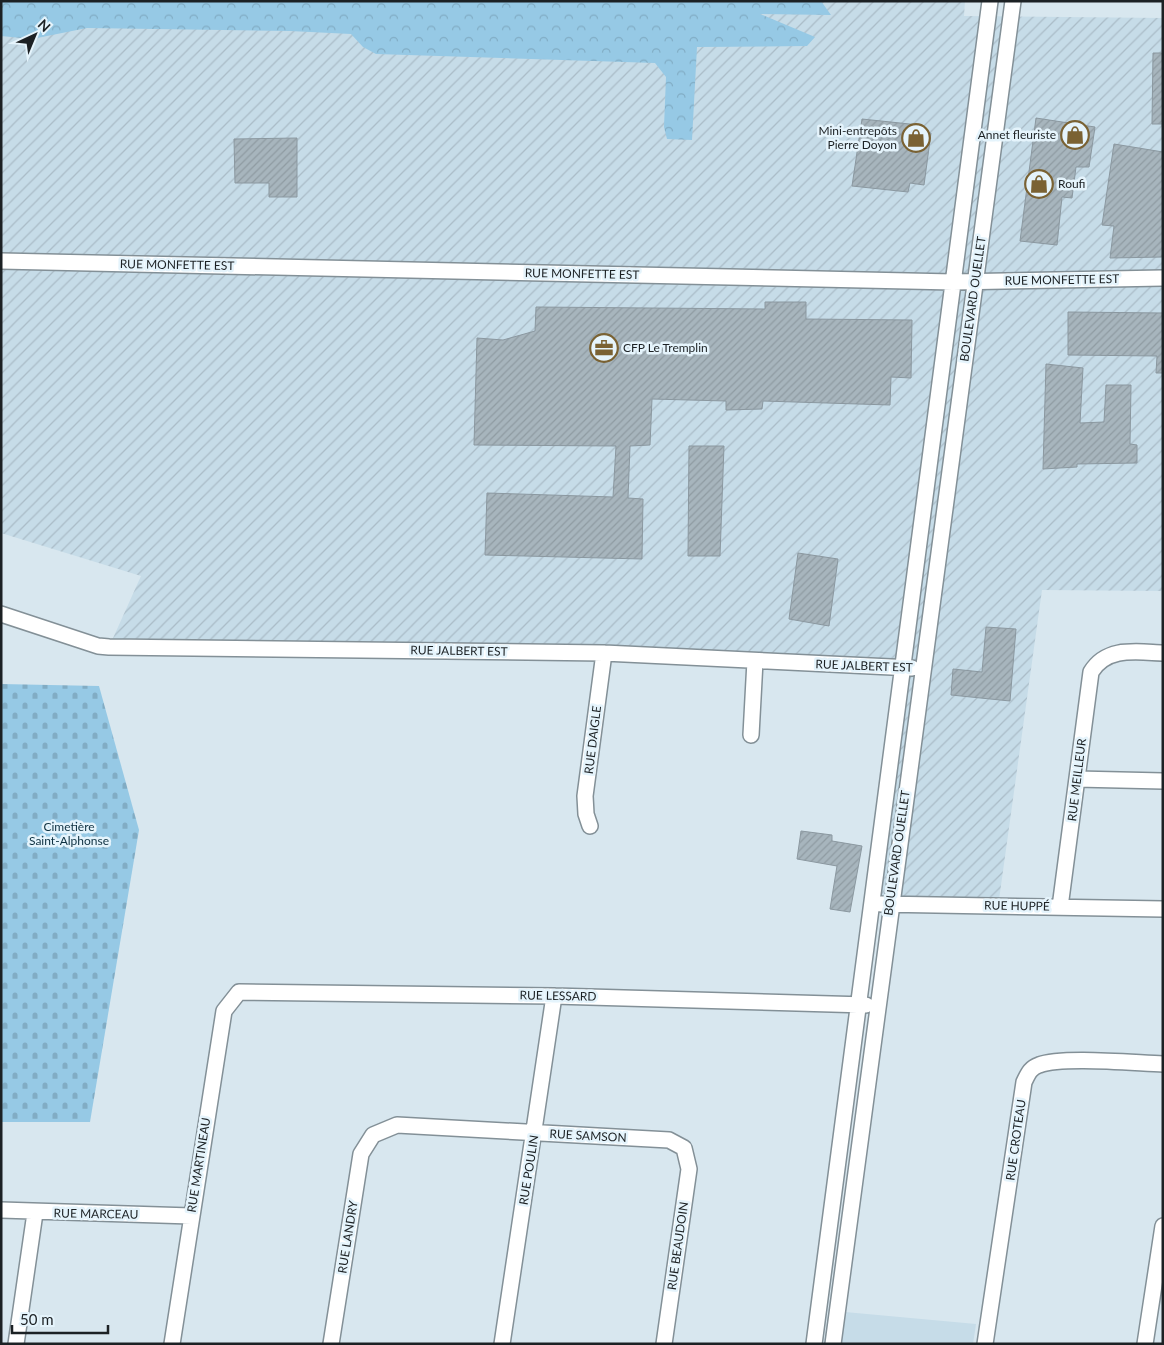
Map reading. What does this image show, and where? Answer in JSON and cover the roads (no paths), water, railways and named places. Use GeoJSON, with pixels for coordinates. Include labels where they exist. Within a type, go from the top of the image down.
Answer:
{"type":"FeatureCollection","features":[{"type":"Feature","properties":{"kind":"street","name":"BOULEVARD OUELLET"},"geometry":{"type":"LineString","coordinates":[[814,1344],[990,1]]}},
{"type":"Feature","properties":{"kind":"street","name":"BOULEVARD OUELLET"},"geometry":{"type":"LineString","coordinates":[[833,1344],[890,904],[1012,1]]}},
{"type":"Feature","properties":{"kind":"street"},"geometry":{"type":"LineString","coordinates":[[978,99],[1000,101]]}},
{"type":"Feature","properties":{"kind":"street","name":"RUE MONFETTE EST"},"geometry":{"type":"LineString","coordinates":[[1,261],[953,282],[1163,278]]}},
{"type":"Feature","properties":{"kind":"street"},"geometry":{"type":"LineString","coordinates":[[925,495],[946,498]]}},
{"type":"Feature","properties":{"kind":"street","name":"RUE JALBERT EST"},"geometry":{"type":"LineString","coordinates":[[1,614],[98,646],[109,647],[604,653],[922,668]]}},
{"type":"Feature","properties":{"kind":"street","name":"RUE MEILLEUR"},"geometry":{"type":"LineString","coordinates":[[1060,907],[1091,672],[1102,658],[1122,652],[1163,653]]}},
{"type":"Feature","properties":{"kind":"street","name":"RUE DAIGLE"},"geometry":{"type":"LineString","coordinates":[[590,826],[586,814],[585,796],[604,653]]}},
{"type":"Feature","properties":{"kind":"street"},"geometry":{"type":"LineString","coordinates":[[751,735],[755,661]]}},
{"type":"Feature","properties":{"kind":"street"},"geometry":{"type":"LineString","coordinates":[[1077,779],[1163,781]]}},
{"type":"Feature","properties":{"kind":"street","name":"RUE HUPPÉ"},"geometry":{"type":"LineString","coordinates":[[872,904],[1163,909]]}},
{"type":"Feature","properties":{"kind":"street","name":"RUE LESSARD"},"geometry":{"type":"LineString","coordinates":[[239,992],[554,996],[877,1006]]}},
{"type":"Feature","properties":{"kind":"street","name":"RUE MARTINEAU"},"geometry":{"type":"LineString","coordinates":[[172,1344],[224,1011],[239,992]]}},
{"type":"Feature","properties":{"kind":"street","name":"RUE POULIN"},"geometry":{"type":"LineString","coordinates":[[502,1344],[554,996]]}},
{"type":"Feature","properties":{"kind":"street","name":"RUE CROTEAU"},"geometry":{"type":"LineString","coordinates":[[985,1344],[1024,1082],[1030,1070],[1037,1065],[1060,1062],[1163,1064]]}},
{"type":"Feature","properties":{"kind":"street","name":"RUE SAMSON"},"geometry":{"type":"LineString","coordinates":[[373,1135],[397,1125],[669,1140],[684,1148]]}},
{"type":"Feature","properties":{"kind":"street","name":"RUE LANDRY"},"geometry":{"type":"LineString","coordinates":[[332,1344],[361,1154],[373,1135]]}},
{"type":"Feature","properties":{"kind":"street","name":"RUE BEAUDOIN"},"geometry":{"type":"LineString","coordinates":[[664,1344],[689,1169],[684,1148]]}},
{"type":"Feature","properties":{"kind":"street"},"geometry":{"type":"LineString","coordinates":[[832,1206],[850,1209]]}},
{"type":"Feature","properties":{"kind":"street","name":"RUE MARCEAU"},"geometry":{"type":"LineString","coordinates":[[1,1210],[35,1213],[191,1216]]}},
{"type":"Feature","properties":{"kind":"street"},"geometry":{"type":"LineString","coordinates":[[16,1344],[35,1213]]}},
{"type":"Feature","properties":{"kind":"street"},"geometry":{"type":"LineString","coordinates":[[1145,1344],[1163,1226]]}},
{"type":"Feature","properties":{"kind":"place","name":"Annet fleuriste"},"geometry":{"type":"Point","coordinates":[1075,135]}},
{"type":"Feature","properties":{"kind":"place","name":"Mini-entrepôts Pierre Doyon"},"geometry":{"type":"Point","coordinates":[916,138]}},
{"type":"Feature","properties":{"kind":"place","name":"Roufi"},"geometry":{"type":"Point","coordinates":[1039,184]}},
{"type":"Feature","properties":{"kind":"place","name":"CFP Le Tremplin"},"geometry":{"type":"Point","coordinates":[604,348]}},
{"type":"Feature","properties":{"kind":"park label","name":"Cimetière Saint-Alphonse"},"geometry":{"type":"Point","coordinates":[69,834]}}]}
